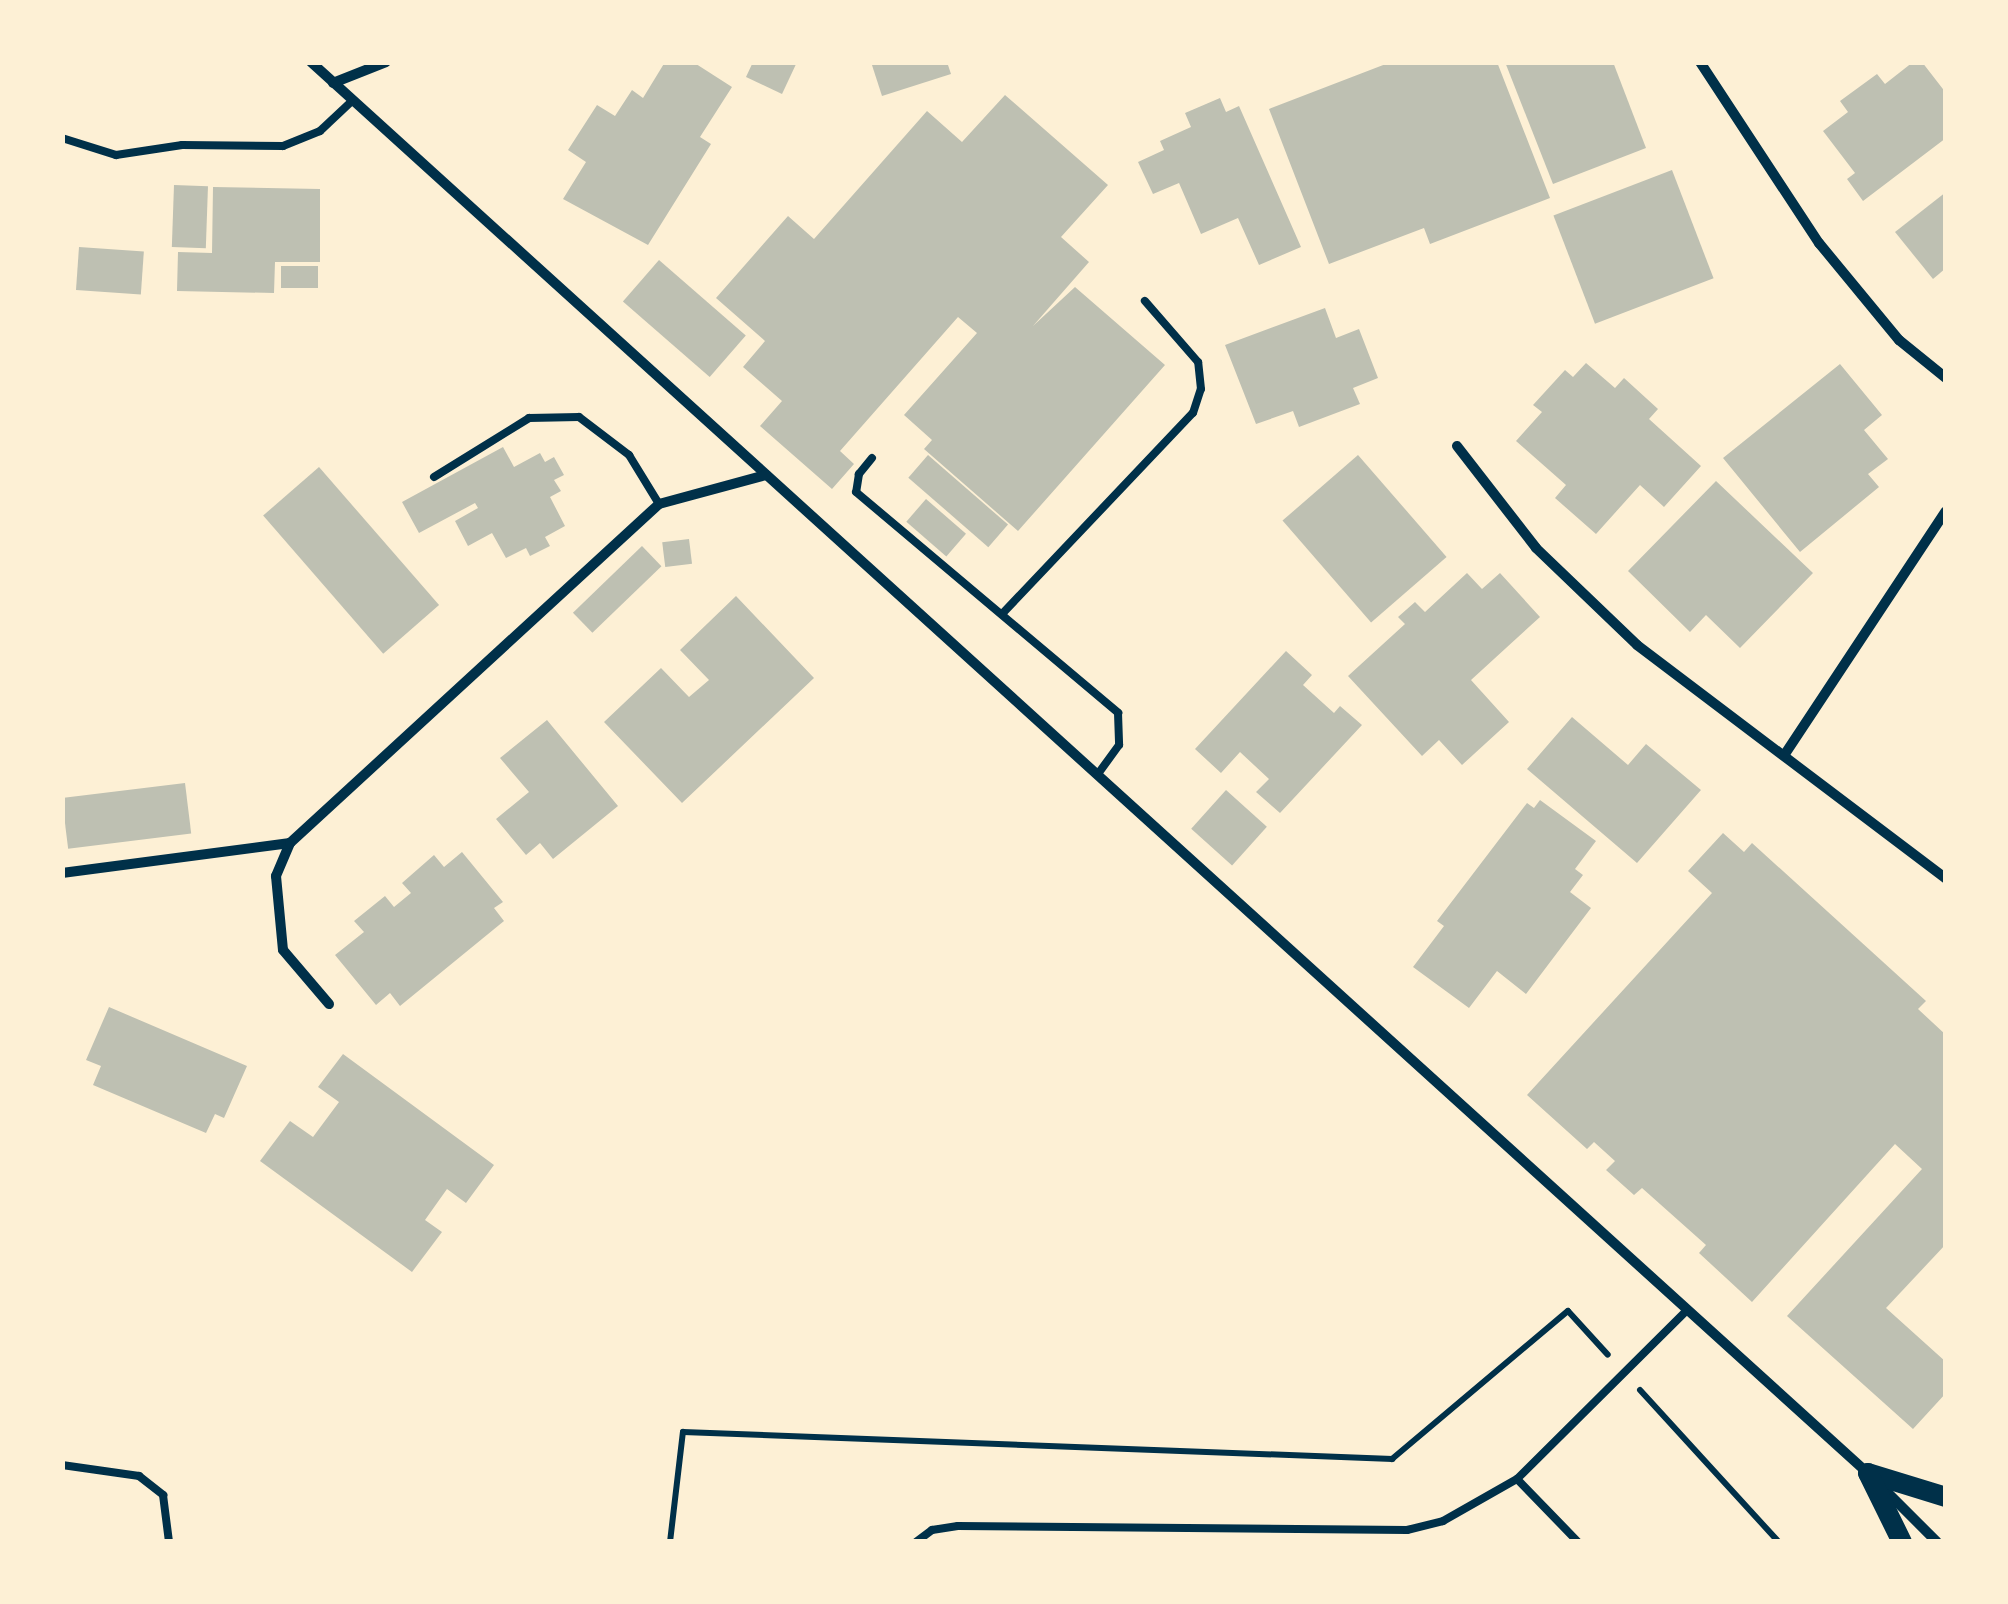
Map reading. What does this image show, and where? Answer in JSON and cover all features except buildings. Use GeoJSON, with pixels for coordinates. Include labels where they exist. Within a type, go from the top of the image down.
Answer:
{"type":"FeatureCollection","features":[{"type":"Feature","properties":{"kind":"main road"},"geometry":{"type":"LineString","coordinates":[[1868,1473],[1946,1496]]}},
{"type":"Feature","properties":{"kind":"main road"},"geometry":{"type":"LineString","coordinates":[[1868,1473],[1902,1542]]}},
{"type":"Feature","properties":{"kind":"street"},"geometry":{"type":"LineString","coordinates":[[311,62],[1868,1473],[1937,1542]]}},
{"type":"Feature","properties":{"kind":"street"},"geometry":{"type":"LineString","coordinates":[[333,83],[386,62]]}},
{"type":"Feature","properties":{"kind":"street"},"geometry":{"type":"LineString","coordinates":[[1700,62],[1819,243],[1899,340],[1946,378]]}},
{"type":"Feature","properties":{"kind":"street"},"geometry":{"type":"LineString","coordinates":[[1457,446],[1536,548],[1637,644],[1946,879]]}},
{"type":"Feature","properties":{"kind":"street"},"geometry":{"type":"LineString","coordinates":[[328,1004],[283,950],[276,876],[290,842],[660,504],[766,475]]}},
{"type":"Feature","properties":{"kind":"street"},"geometry":{"type":"LineString","coordinates":[[1785,754],[1946,511]]}},
{"type":"Feature","properties":{"kind":"street"},"geometry":{"type":"LineString","coordinates":[[62,872],[290,842]]}},
{"type":"Feature","properties":{"kind":"lane"},"geometry":{"type":"LineString","coordinates":[[62,138],[116,155],[182,145],[283,146],[320,132],[352,101]]}},
{"type":"Feature","properties":{"kind":"lane"},"geometry":{"type":"LineString","coordinates":[[1002,614],[1193,413],[1201,389],[1198,362],[1144,301]]}},
{"type":"Feature","properties":{"kind":"lane"},"geometry":{"type":"LineString","coordinates":[[434,477],[529,418],[579,417],[630,455],[660,504]]}},
{"type":"Feature","properties":{"kind":"lane"},"geometry":{"type":"LineString","coordinates":[[872,458],[859,474],[856,492],[1118,713],[1119,745],[1097,775]]}},
{"type":"Feature","properties":{"kind":"lane"},"geometry":{"type":"LineString","coordinates":[[916,1542],[932,1530],[958,1526],[1407,1530],[1487,1502],[1517,1479],[1687,1310]]}},
{"type":"Feature","properties":{"kind":"lane"},"geometry":{"type":"LineString","coordinates":[[62,1465],[139,1476],[163,1496],[168,1542]]}},
{"type":"Feature","properties":{"kind":"lane"},"geometry":{"type":"LineString","coordinates":[[1517,1479],[1578,1542]]}},
{"type":"Feature","properties":{"kind":"path"},"geometry":{"type":"LineString","coordinates":[[670,1542],[683,1432],[1392,1459],[1568,1311],[1620,1369]]}},
{"type":"Feature","properties":{"kind":"path"},"geometry":{"type":"LineString","coordinates":[[1634,1383],[1779,1542]]}}]}
